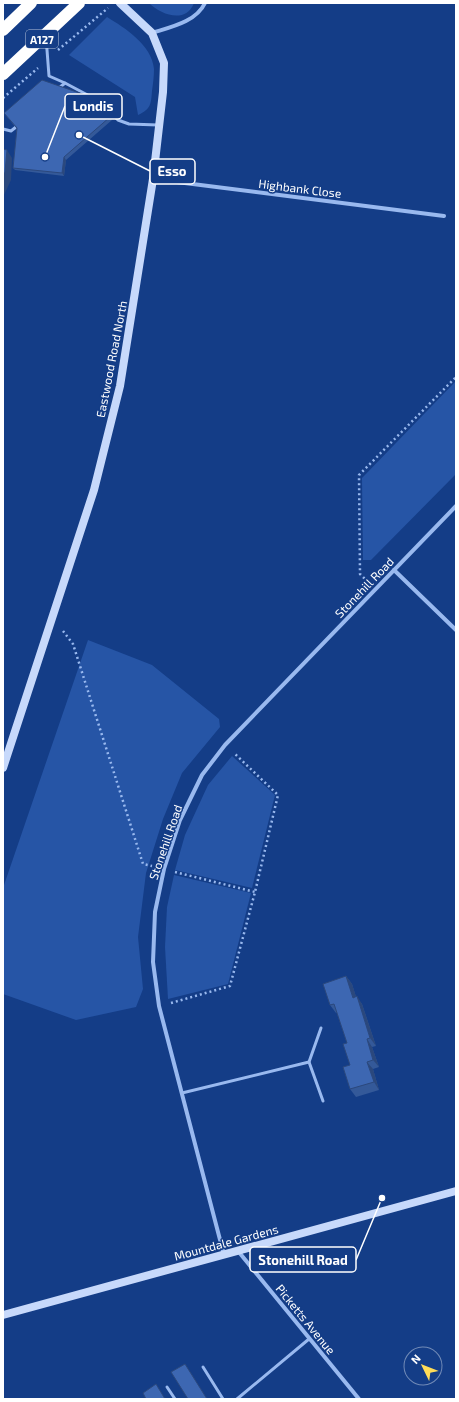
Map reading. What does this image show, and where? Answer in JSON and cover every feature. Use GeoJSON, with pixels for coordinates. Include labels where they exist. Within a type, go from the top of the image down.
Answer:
{"type":"FeatureCollection","features":[{"type":"Feature","properties":{"kind":"highway","name":"A127"},"geometry":{"type":"LineString","coordinates":[[3,30],[31,3]]}},
{"type":"Feature","properties":{"kind":"highway","name":"A127"},"geometry":{"type":"LineString","coordinates":[[3,74],[79,3]]}},
{"type":"Feature","properties":{"kind":"street","name":"Eastwood Road North"},"geometry":{"type":"LineString","coordinates":[[3,768],[94,490],[120,386],[153,179],[160,125],[164,63],[152,34],[120,3]]}},
{"type":"Feature","properties":{"kind":"street"},"geometry":{"type":"LineString","coordinates":[[152,34],[185,22],[202,10],[205,3]]}},
{"type":"Feature","properties":{"kind":"street","name":"Highbank Close"},"geometry":{"type":"LineString","coordinates":[[153,179],[444,216]]}},
{"type":"Feature","properties":{"kind":"street","name":"Stonehill Road"},"geometry":{"type":"LineString","coordinates":[[224,1255],[159,1006],[153,954],[155,912],[164,869],[180,820],[202,775],[225,745],[456,506]]}},
{"type":"Feature","properties":{"kind":"street"},"geometry":{"type":"LineString","coordinates":[[394,570],[456,630]]}},
{"type":"Feature","properties":{"kind":"street","name":"Mountdale Gardens"},"geometry":{"type":"LineString","coordinates":[[3,1315],[456,1191]]}},
{"type":"Feature","properties":{"kind":"street","name":"Picketts Avenue"},"geometry":{"type":"LineString","coordinates":[[238,1251],[359,1399]]}},
{"type":"Feature","properties":{"kind":"lane"},"geometry":{"type":"LineString","coordinates":[[46,35],[49,76],[97,100],[118,120],[129,124],[160,125]]}},
{"type":"Feature","properties":{"kind":"lane"},"geometry":{"type":"LineString","coordinates":[[59,88],[65,83]]}},
{"type":"Feature","properties":{"kind":"lane"},"geometry":{"type":"LineString","coordinates":[[3,129],[11,131],[16,127]]}},
{"type":"Feature","properties":{"kind":"lane"},"geometry":{"type":"LineString","coordinates":[[321,1028],[309,1062],[324,1101]]}},
{"type":"Feature","properties":{"kind":"lane"},"geometry":{"type":"LineString","coordinates":[[182,1093],[309,1062]]}},
{"type":"Feature","properties":{"kind":"lane"},"geometry":{"type":"LineString","coordinates":[[237,1399],[309,1339]]}},
{"type":"Feature","properties":{"kind":"lane"},"geometry":{"type":"LineString","coordinates":[[203,1367],[223,1399]]}},
{"type":"Feature","properties":{"kind":"lane"},"geometry":{"type":"LineString","coordinates":[[167,1387],[175,1399]]}},
{"type":"Feature","properties":{"kind":"path"},"geometry":{"type":"LineString","coordinates":[[375,589],[360,574],[359,475],[456,377]]}},
{"type":"Feature","properties":{"kind":"path"},"geometry":{"type":"LineString","coordinates":[[53,618],[73,644],[143,864],[255,892]]}},
{"type":"Feature","properties":{"kind":"path"},"geometry":{"type":"LineString","coordinates":[[159,1006],[230,986],[255,892],[278,795],[225,745]]}},
{"type":"Feature","properties":{"kind":"shaded area"},"geometry":{"type":"Polygon","coordinates":[[[149,3],[194,3],[190,10],[185,14],[173,15],[160,11],[149,3]]]}},
{"type":"Feature","properties":{"kind":"shaded area"},"geometry":{"type":"Polygon","coordinates":[[[107,17],[122,26],[136,38],[143,45],[152,60],[154,72],[151,103],[146,111],[138,115],[135,97],[69,55],[107,17]]]}},
{"type":"Feature","properties":{"kind":"shaded area"},"geometry":{"type":"Polygon","coordinates":[[[456,381],[456,474],[371,560],[363,560],[362,478],[456,381]]]}},
{"type":"Feature","properties":{"kind":"shaded area"},"geometry":{"type":"Polygon","coordinates":[[[88,640],[152,665],[219,719],[220,727],[182,773],[163,819],[146,873],[138,937],[143,989],[136,1007],[76,1020],[3,994],[3,888],[88,640]]]}},
{"type":"Feature","properties":{"kind":"shaded area"},"geometry":{"type":"Polygon","coordinates":[[[232,756],[275,795],[252,888],[175,870],[185,835],[208,785],[232,756]]]}},
{"type":"Feature","properties":{"kind":"shaded area"},"geometry":{"type":"Polygon","coordinates":[[[174,875],[251,893],[228,984],[168,999],[165,947],[167,907],[174,875]]]}},
{"type":"Feature","properties":{"kind":"building"},"geometry":{"type":"Polygon","coordinates":[[[42,80],[94,98],[110,117],[64,157],[62,173],[13,168],[17,128],[4,113],[42,80]]]}},
{"type":"Feature","properties":{"kind":"building"},"geometry":{"type":"Polygon","coordinates":[[[3,149],[7,150],[5,172],[3,177],[3,149]]]}},
{"type":"Feature","properties":{"kind":"building"},"geometry":{"type":"Polygon","coordinates":[[[346,976],[353,998],[357,996],[370,1038],[367,1039],[373,1060],[367,1062],[374,1082],[350,1089],[343,1067],[350,1065],[343,1044],[347,1043],[334,1004],[330,1005],[323,984],[346,976]]]}},
{"type":"Feature","properties":{"kind":"building"},"geometry":{"type":"Polygon","coordinates":[[[185,1364],[207,1399],[188,1399],[171,1372],[185,1364]]]}},
{"type":"Feature","properties":{"kind":"building"},"geometry":{"type":"Polygon","coordinates":[[[156,1384],[165,1399],[146,1399],[143,1393],[156,1384]]]}},
{"type":"Feature","properties":{"kind":"place","name":"Esso"},"geometry":{"type":"Point","coordinates":[79,135]}},
{"type":"Feature","properties":{"kind":"place","name":"Londis"},"geometry":{"type":"Point","coordinates":[45,157]}},
{"type":"Feature","properties":{"kind":"place","name":"Stonehill Road"},"geometry":{"type":"Point","coordinates":[382,1198]}}]}
